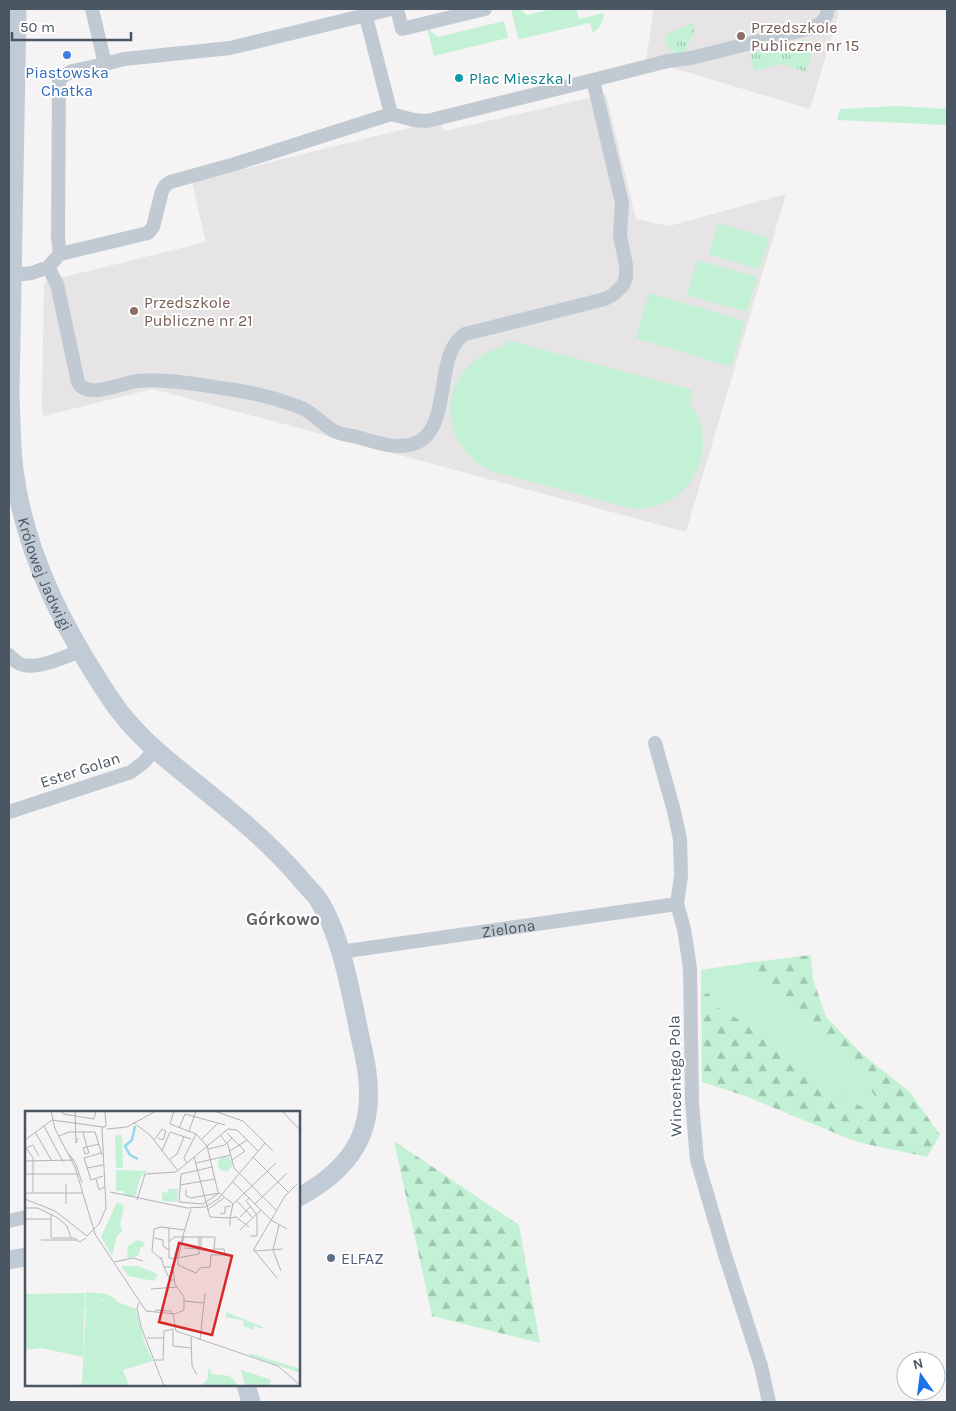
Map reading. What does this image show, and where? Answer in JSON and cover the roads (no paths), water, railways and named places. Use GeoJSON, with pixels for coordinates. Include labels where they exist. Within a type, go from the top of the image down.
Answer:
{"type":"FeatureCollection","features":[{"type":"Feature","properties":{"kind":"street","name":"Królowej Jadwigi"},"geometry":{"type":"LineString","coordinates":[[17,9],[13,275],[10,295],[10,440],[14,472],[36,559],[46,585],[80,651],[114,704],[138,735],[154,750]]}},
{"type":"Feature","properties":{"kind":"street"},"geometry":{"type":"LineString","coordinates":[[92,9],[105,64]]}},
{"type":"Feature","properties":{"kind":"street"},"geometry":{"type":"LineString","coordinates":[[60,254],[58,238],[59,79],[72,71],[124,59],[230,48],[364,12],[391,9]]}},
{"type":"Feature","properties":{"kind":"street"},"geometry":{"type":"LineString","coordinates":[[396,9],[402,29],[485,9]]}},
{"type":"Feature","properties":{"kind":"street"},"geometry":{"type":"LineString","coordinates":[[13,275],[32,273],[48,267],[60,254],[148,233],[153,227],[165,186],[170,182],[234,164],[390,114],[427,121],[668,61],[691,58],[807,29],[818,26],[828,14],[828,9]]}},
{"type":"Feature","properties":{"kind":"street"},"geometry":{"type":"LineString","coordinates":[[364,12],[390,114]]}},
{"type":"Feature","properties":{"kind":"street"},"geometry":{"type":"LineString","coordinates":[[48,267],[57,284],[78,382],[81,388],[87,391],[95,391],[137,381],[158,381],[250,392],[298,406],[311,412],[334,431],[384,445],[401,446],[416,443],[428,435],[435,424],[454,343],[459,338],[465,334],[604,299],[614,294],[623,285],[626,277],[626,265],[620,236],[622,203],[593,80]]}},
{"type":"Feature","properties":{"kind":"street"},"geometry":{"type":"LineString","coordinates":[[9,655],[19,664],[34,666],[80,651]]}},
{"type":"Feature","properties":{"kind":"street","name":"Wincentego Pola"},"geometry":{"type":"LineString","coordinates":[[655,743],[680,839],[681,876],[677,904],[684,929],[690,968],[692,1102],[697,1160],[761,1366],[769,1402]]}},
{"type":"Feature","properties":{"kind":"street"},"geometry":{"type":"LineString","coordinates":[[154,750],[245,823],[286,862],[318,899],[331,925],[340,952],[365,1061],[368,1082],[367,1112],[356,1149],[337,1172],[317,1187],[300,1196]]}},
{"type":"Feature","properties":{"kind":"street","name":"Ester Golan"},"geometry":{"type":"LineString","coordinates":[[9,812],[131,772],[144,762],[154,750]]}},
{"type":"Feature","properties":{"kind":"street","name":"Zielona"},"geometry":{"type":"LineString","coordinates":[[340,952],[677,904]]}},
{"type":"Feature","properties":{"kind":"street"},"geometry":{"type":"LineString","coordinates":[[9,1221],[25,1217]]}},
{"type":"Feature","properties":{"kind":"street"},"geometry":{"type":"LineString","coordinates":[[9,1260],[25,1257]]}},
{"type":"Feature","properties":{"kind":"street"},"geometry":{"type":"LineString","coordinates":[[246,1386],[251,1402]]}},
{"type":"Feature","properties":{"kind":"place","name":"Przedszkole Publiczne nr 15"},"geometry":{"type":"Point","coordinates":[741,36]}},
{"type":"Feature","properties":{"kind":"place","name":"Piastowska Chatka"},"geometry":{"type":"Point","coordinates":[67,55]}},
{"type":"Feature","properties":{"kind":"place","name":"Plac Mieszka I"},"geometry":{"type":"Point","coordinates":[459,78]}},
{"type":"Feature","properties":{"kind":"place","name":"Przedszkole Publiczne nr 21"},"geometry":{"type":"Point","coordinates":[134,311]}},
{"type":"Feature","properties":{"kind":"place","name":"ELFAZ"},"geometry":{"type":"Point","coordinates":[331,1258]}},
{"type":"Feature","properties":{"kind":"district","name":"Górkowo"},"geometry":{"type":"Point","coordinates":[283,919]}}]}
